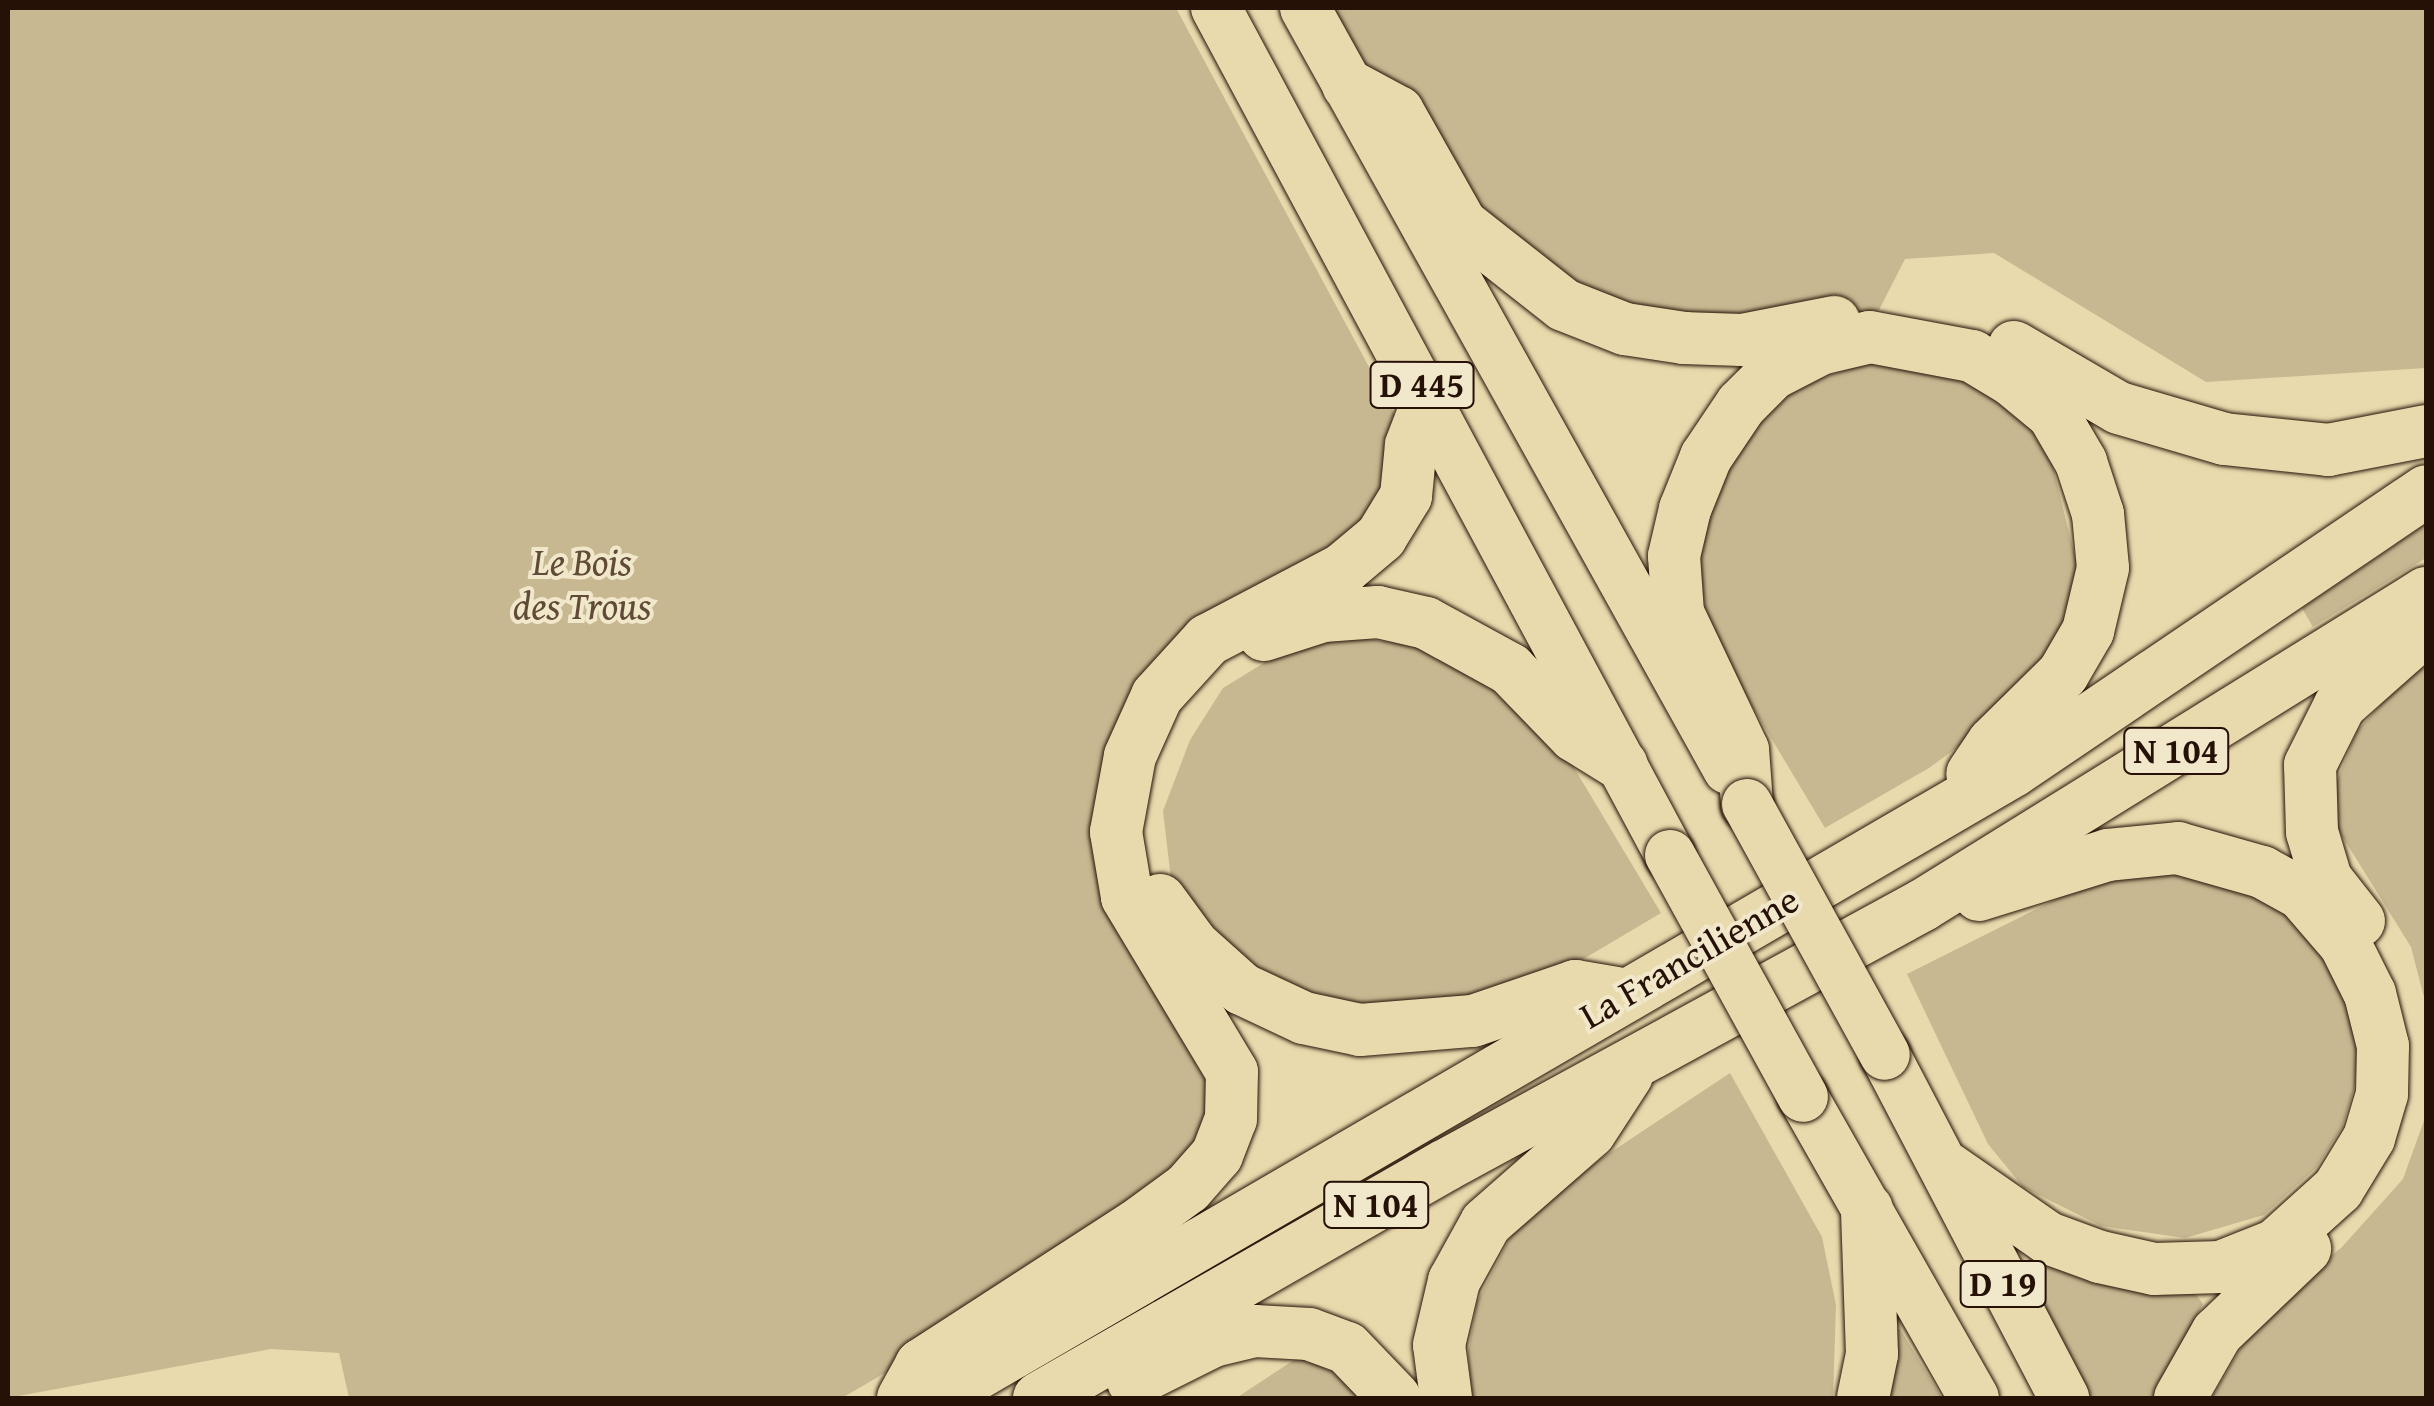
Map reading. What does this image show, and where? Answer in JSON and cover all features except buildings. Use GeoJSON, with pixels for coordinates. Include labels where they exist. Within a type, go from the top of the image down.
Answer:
{"type":"FeatureCollection","features":[{"type":"Feature","properties":{"kind":"highway"},"geometry":{"type":"LineString","coordinates":[[1348,85],[1398,112],[1461,224],[1564,305],[1626,328],[1742,340],[1879,310],[1937,316],[1986,331],[2119,408],[2224,440],[2328,450],[2426,431]]}},
{"type":"Feature","properties":{"kind":"highway"},"geometry":{"type":"LineString","coordinates":[[1747,804],[1743,750],[1678,613],[1674,556],[1685,509],[1706,458],[1741,405],[1772,374],[1820,349],[1870,337],[1972,356],[2012,380],[2053,414],[2081,462],[2098,514],[2103,568],[2088,632],[2063,674],[1993,743],[1948,809]]}},
{"type":"Feature","properties":{"kind":"highway"},"geometry":{"type":"LineString","coordinates":[[903,1398],[921,1365],[1136,1226],[1188,1188],[1217,1156],[1231,1119],[1232,1072],[1128,897],[1116,832],[1130,756],[1157,696],[1208,640],[1343,568],[1381,537],[1406,496],[1411,445],[1429,398]]}},
{"type":"Feature","properties":{"kind":"highway","name":"La Francilienne"},"geometry":{"type":"LineString","coordinates":[[935,1398],[1948,809],[2426,491]]}},
{"type":"Feature","properties":{"kind":"highway","name":"La Francilienne"},"geometry":{"type":"LineString","coordinates":[[1048,1393],[1446,1165],[1631,1069],[1923,905],[2426,593]]}},
{"type":"Feature","properties":{"kind":"highway"},"geometry":{"type":"LineString","coordinates":[[1622,765],[1575,736],[1510,669],[1468,642],[1378,612],[1323,616],[1276,629],[1232,652],[1200,685],[1156,766],[1145,815],[1145,867],[1173,920],[1242,989],[1304,1018],[1360,1030],[1418,1030],[1474,1022],[1575,986],[1624,994]]}},
{"type":"Feature","properties":{"kind":"highway"},"geometry":{"type":"LineString","coordinates":[[2180,1398],[2217,1333],[2353,1201],[2386,1145],[2401,1094],[2403,1041],[2379,952],[2326,879],[2312,832],[2310,765],[2340,706],[2426,629]]}},
{"type":"Feature","properties":{"kind":"highway"},"geometry":{"type":"LineString","coordinates":[[1923,905],[2018,887],[2108,854],[2178,848],[2218,854],[2302,894],[2334,932],[2370,994],[2384,1046],[2382,1094],[2370,1138],[2338,1189],[2276,1244],[2221,1267],[2154,1269],[2083,1251],[2048,1238],[1946,1168]]}},
{"type":"Feature","properties":{"kind":"highway"},"geometry":{"type":"LineString","coordinates":[[1446,1398],[1439,1345],[1446,1313],[1454,1281],[1486,1223],[1590,1132],[1631,1069]]}},
{"type":"Feature","properties":{"kind":"highway"},"geometry":{"type":"LineString","coordinates":[[1862,1398],[1872,1354],[1868,1209]]}},
{"type":"Feature","properties":{"kind":"highway"},"geometry":{"type":"LineString","coordinates":[[1048,1393],[1128,1384],[1188,1352],[1255,1332],[1309,1334],[1347,1348],[1395,1398]]}},
{"type":"Feature","properties":{"kind":"main road","name":"D 445"},"geometry":{"type":"LineString","coordinates":[[1216,8],[1429,398],[1734,973]]}},
{"type":"Feature","properties":{"kind":"main road","name":"D 445"},"geometry":{"type":"LineString","coordinates":[[1305,8],[1815,927]]}},
{"type":"Feature","properties":{"kind":"main road","name":"D 19"},"geometry":{"type":"LineString","coordinates":[[1815,927],[1946,1168],[2064,1398]]}},
{"type":"Feature","properties":{"kind":"main road","name":"D 19"},"geometry":{"type":"LineString","coordinates":[[1734,973],[1974,1398]]}},
{"type":"Feature","properties":{"kind":"green space","name":"Le Bois des Trous"},"geometry":{"type":"Polygon","coordinates":[[[8,8],[1176,8],[1411,445],[1406,496],[1208,640],[1116,832],[1231,1119],[1136,1226],[842,1398],[349,1398],[339,1353],[271,1349],[8,1398],[8,8]]]}},
{"type":"Feature","properties":{"kind":"green space"},"geometry":{"type":"Polygon","coordinates":[[[1309,8],[2426,8],[2426,368],[2206,382],[1994,253],[1905,259],[1879,310],[1820,326],[1564,305],[1309,8]]]}},
{"type":"Feature","properties":{"kind":"green space"},"geometry":{"type":"Polygon","coordinates":[[[1882,357],[1962,373],[2043,427],[2081,581],[2073,631],[2004,713],[1929,768],[1825,828],[1737,681],[1705,608],[1698,560],[1722,466],[1787,390],[1882,357]]]}},
{"type":"Feature","properties":{"kind":"green space"},"geometry":{"type":"Polygon","coordinates":[[[2426,524],[2426,558],[2313,627],[2302,608],[2426,524]]]}},
{"type":"Feature","properties":{"kind":"green space"},"geometry":{"type":"Polygon","coordinates":[[[1350,637],[1416,645],[1476,668],[1567,756],[1661,913],[1570,967],[1435,1004],[1366,1007],[1299,995],[1246,967],[1171,879],[1163,811],[1190,740],[1223,688],[1282,652],[1350,637]]]}},
{"type":"Feature","properties":{"kind":"green space"},"geometry":{"type":"Polygon","coordinates":[[[2426,665],[2426,1005],[2411,947],[2337,828],[2337,781],[2357,731],[2402,681],[2426,665]]]}},
{"type":"Feature","properties":{"kind":"green space"},"geometry":{"type":"Polygon","coordinates":[[[2124,865],[2185,869],[2283,903],[2331,953],[2357,1043],[2355,1085],[2342,1127],[2316,1168],[2264,1215],[2185,1238],[2101,1226],[2023,1187],[1988,1144],[1907,974],[2124,865]]]}},
{"type":"Feature","properties":{"kind":"green space"},"geometry":{"type":"Polygon","coordinates":[[[1730,1073],[1822,1237],[1836,1305],[1833,1398],[1472,1398],[1468,1353],[1477,1302],[1512,1234],[1551,1192],[1730,1073]]]}},
{"type":"Feature","properties":{"kind":"green space"},"geometry":{"type":"Polygon","coordinates":[[[2426,1115],[2426,1398],[2212,1398],[2261,1313],[2342,1247],[2403,1179],[2426,1115]]]}},
{"type":"Feature","properties":{"kind":"green space"},"geometry":{"type":"Polygon","coordinates":[[[2046,1254],[2188,1284],[2203,1304],[2154,1398],[2091,1398],[2022,1273],[2029,1259],[2046,1254]]]}},
{"type":"Feature","properties":{"kind":"green space"},"geometry":{"type":"Polygon","coordinates":[[[1900,1329],[1942,1398],[1882,1398],[1891,1332],[1900,1329]]]}},
{"type":"Feature","properties":{"kind":"green space"},"geometry":{"type":"Polygon","coordinates":[[[1300,1356],[1345,1378],[1367,1398],[1236,1398],[1300,1356]]]}}]}
